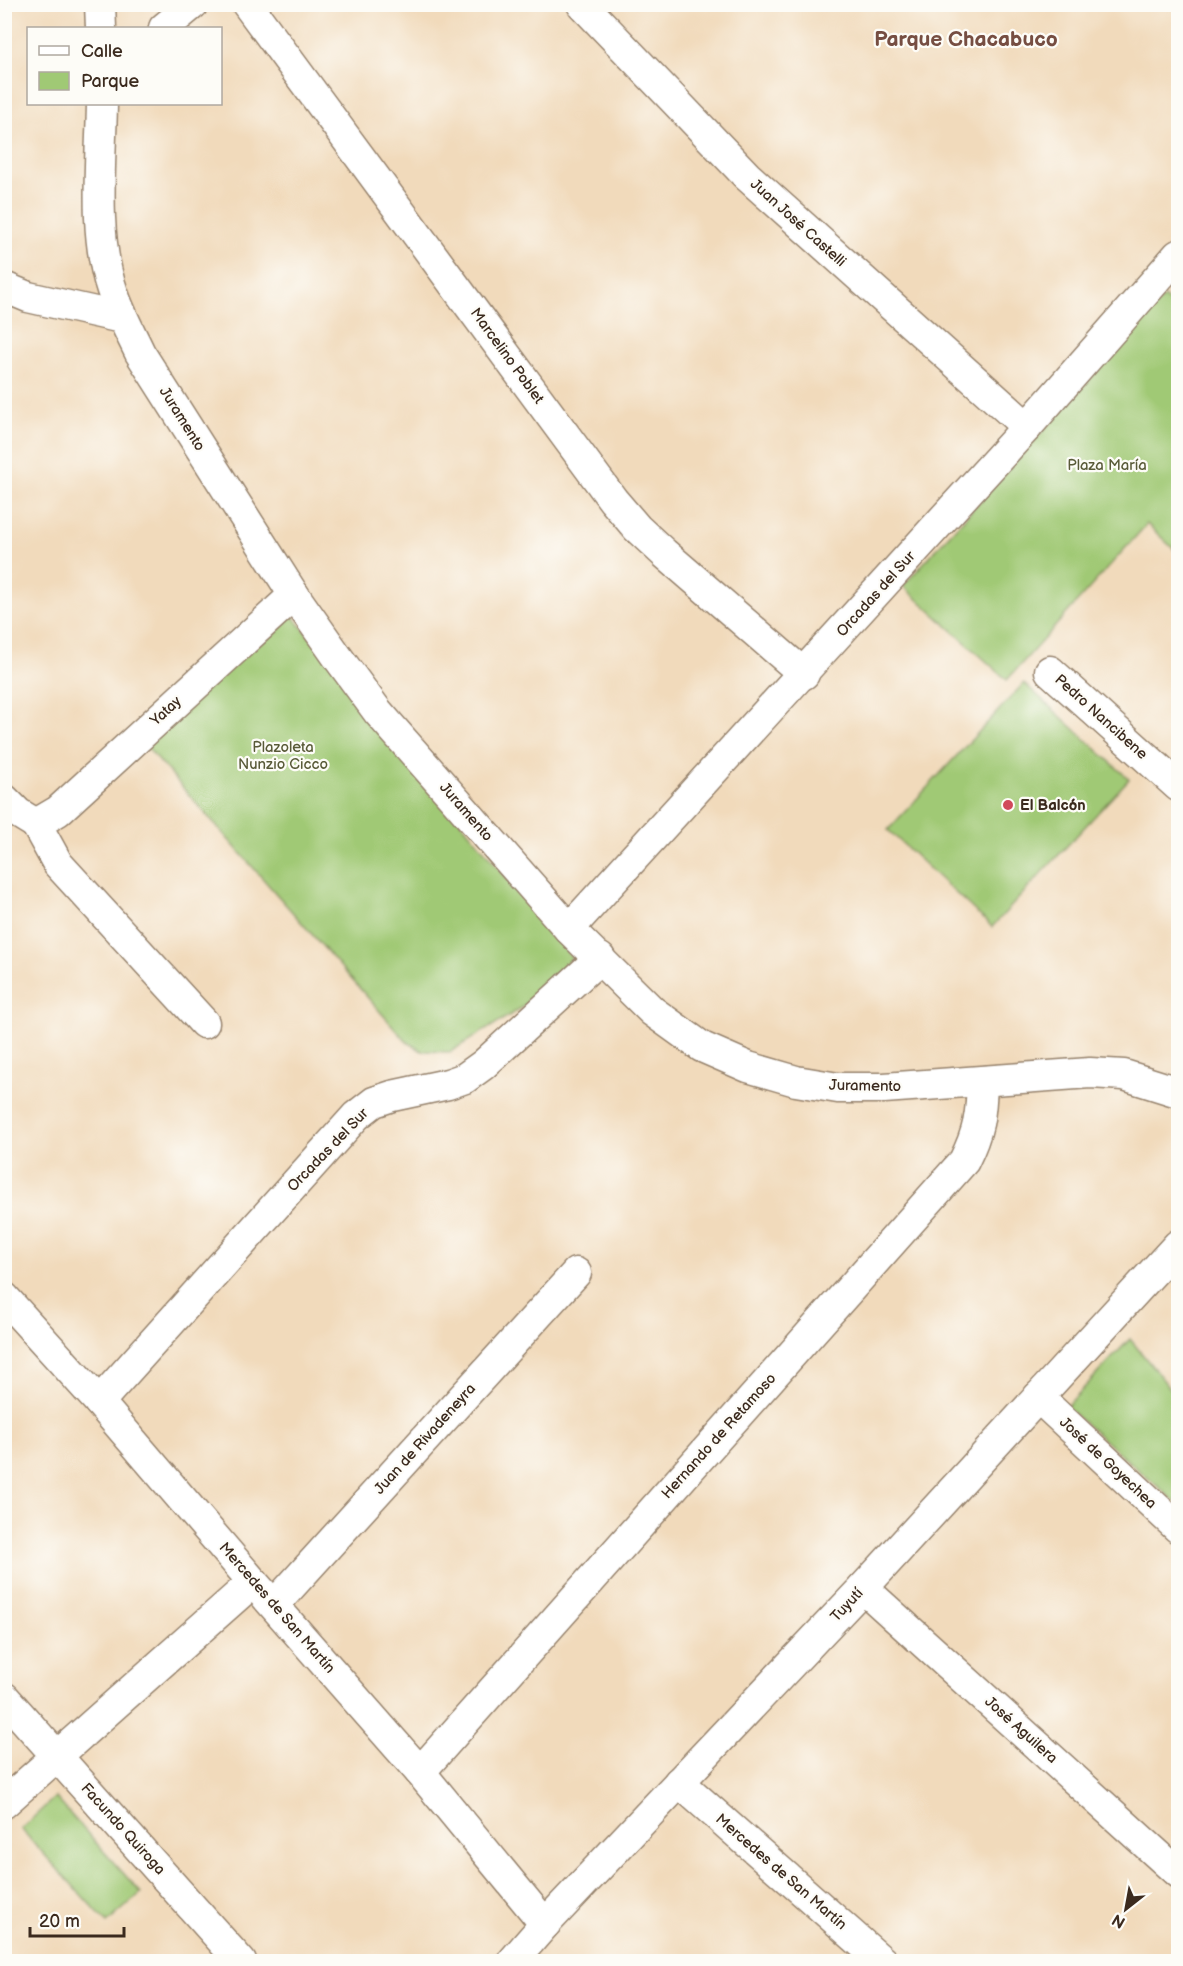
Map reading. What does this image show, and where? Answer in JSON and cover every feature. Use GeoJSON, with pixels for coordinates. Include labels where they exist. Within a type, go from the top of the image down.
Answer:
{"type":"FeatureCollection","features":[{"type":"Feature","properties":{"kind":"street"},"geometry":{"type":"LineString","coordinates":[[100,4],[101,27]]}},
{"type":"Feature","properties":{"kind":"street"},"geometry":{"type":"LineString","coordinates":[[165,27],[193,4]]}},
{"type":"Feature","properties":{"kind":"street","name":"Marcelino Poblet"},"geometry":{"type":"LineString","coordinates":[[247,4],[613,500],[644,534],[804,674]]}},
{"type":"Feature","properties":{"kind":"street","name":"Juan José Castelli"},"geometry":{"type":"LineString","coordinates":[[582,4],[747,176],[1027,427]]}},
{"type":"Feature","properties":{"kind":"street","name":"Juramento"},"geometry":{"type":"LineString","coordinates":[[102,105],[100,209],[105,262],[111,289],[122,318],[140,353],[294,595],[378,712],[569,929],[652,1011],[702,1047],[748,1067],[796,1081],[838,1088],[884,1089],[1090,1073],[1124,1075],[1179,1092]]}},
{"type":"Feature","properties":{"kind":"street","name":"Orcadas del Sur"},"geometry":{"type":"LineString","coordinates":[[569,929],[804,674],[1179,255]]}},
{"type":"Feature","properties":{"kind":"street"},"geometry":{"type":"LineString","coordinates":[[4,287],[28,297],[122,318]]}},
{"type":"Feature","properties":{"kind":"street","name":"Yatay"},"geometry":{"type":"LineString","coordinates":[[36,824],[58,811],[294,595]]}},
{"type":"Feature","properties":{"kind":"street","name":"Pedro Nancibene"},"geometry":{"type":"LineString","coordinates":[[1050,671],[1179,786]]}},
{"type":"Feature","properties":{"kind":"street"},"geometry":{"type":"LineString","coordinates":[[4,799],[18,813],[36,824],[58,864],[204,1023]]}},
{"type":"Feature","properties":{"kind":"street","name":"Orcadas del Sur"},"geometry":{"type":"LineString","coordinates":[[99,1402],[357,1116],[374,1102],[465,1078],[483,1065],[600,958]]}},
{"type":"Feature","properties":{"kind":"street","name":"Hernando de Retamoso"},"geometry":{"type":"LineString","coordinates":[[420,1772],[964,1161],[975,1140],[981,1113],[982,1082]]}},
{"type":"Feature","properties":{"kind":"street","name":"Tuyutí"},"geometry":{"type":"LineString","coordinates":[[512,1962],[545,1924],[863,1588],[1179,1245]]}},
{"type":"Feature","properties":{"kind":"street","name":"Juan de Rivadeneyra"},"geometry":{"type":"LineString","coordinates":[[274,1605],[576,1273]]}},
{"type":"Feature","properties":{"kind":"street","name":"Mercedes de San Martín"},"geometry":{"type":"LineString","coordinates":[[4,1297],[99,1402],[420,1772],[545,1924]]}},
{"type":"Feature","properties":{"kind":"street","name":"José de Goyechea"},"geometry":{"type":"LineString","coordinates":[[1038,1397],[1179,1528]]}},
{"type":"Feature","properties":{"kind":"street"},"geometry":{"type":"LineString","coordinates":[[4,1803],[253,1582]]}},
{"type":"Feature","properties":{"kind":"street","name":"José Aguilera"},"geometry":{"type":"LineString","coordinates":[[863,1588],[1179,1873]]}},
{"type":"Feature","properties":{"kind":"street","name":"Facundo Quiroga"},"geometry":{"type":"LineString","coordinates":[[4,1697],[241,1962]]}},
{"type":"Feature","properties":{"kind":"street","name":"Mercedes de San Martín"},"geometry":{"type":"LineString","coordinates":[[679,1782],[883,1962]]}},
{"type":"Feature","properties":{"kind":"green space","name":"Plaza María"},"geometry":{"type":"Polygon","coordinates":[[[1164,297],[1178,310],[1178,553],[1147,524],[1007,680],[903,586],[1164,297]]]}},
{"type":"Feature","properties":{"kind":"green space","name":"Plazoleta Nunzio Cicco"},"geometry":{"type":"Polygon","coordinates":[[[288,610],[572,958],[520,1009],[450,1052],[422,1051],[406,1041],[137,736],[288,610]]]}},
{"type":"Feature","properties":{"kind":"green space","name":"El Balcón"},"geometry":{"type":"Polygon","coordinates":[[[1024,683],[1129,779],[992,927],[888,830],[1024,683]]]}},
{"type":"Feature","properties":{"kind":"green space"},"geometry":{"type":"Polygon","coordinates":[[[1130,1339],[1178,1398],[1178,1504],[1066,1407],[1130,1339]]]}},
{"type":"Feature","properties":{"kind":"green space"},"geometry":{"type":"Polygon","coordinates":[[[55,1797],[141,1893],[107,1923],[21,1829],[55,1797]]]}},
{"type":"Feature","properties":{"kind":"place","name":"El Balcón"},"geometry":{"type":"Point","coordinates":[1008,805]}},
{"type":"Feature","properties":{"kind":"district","name":"Parque Chacabuco"},"geometry":{"type":"Point","coordinates":[966,39]}}]}
